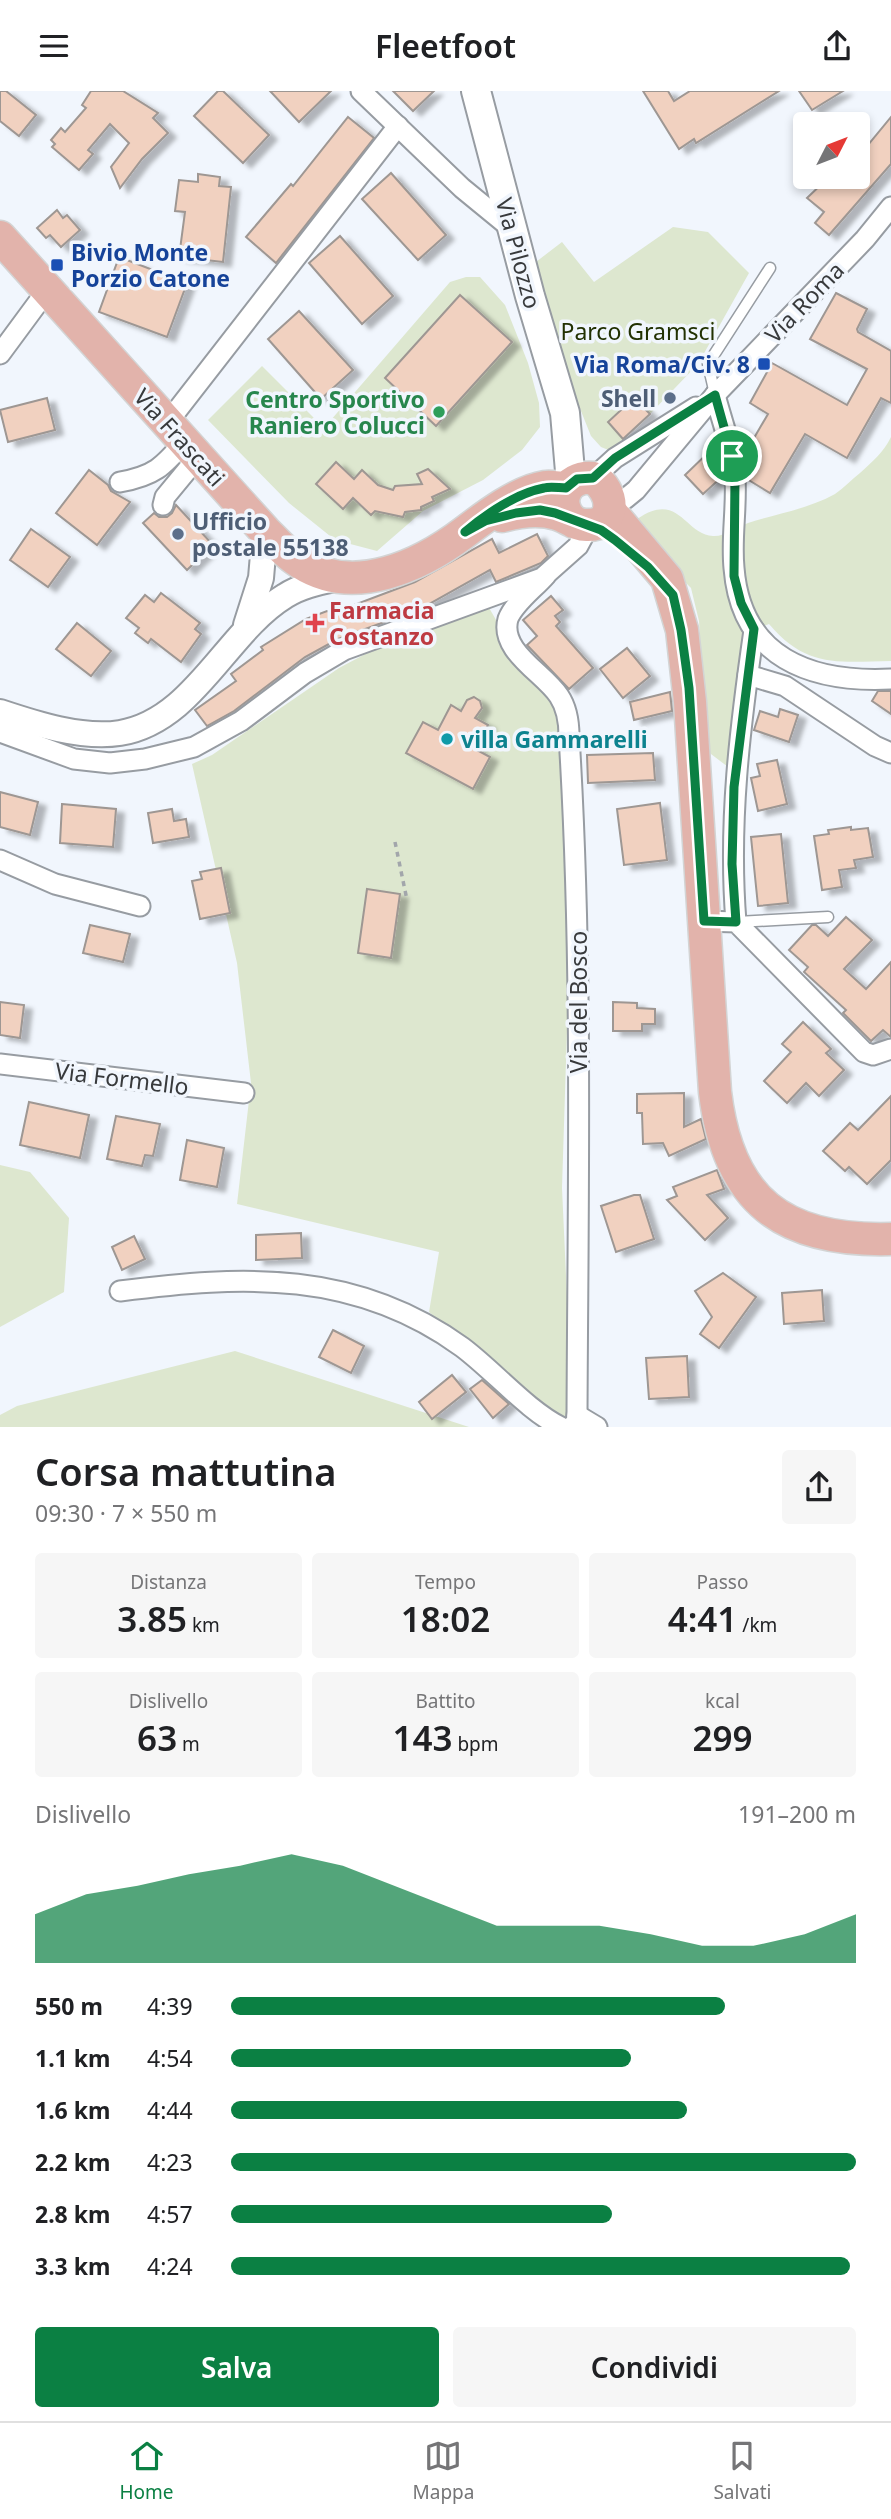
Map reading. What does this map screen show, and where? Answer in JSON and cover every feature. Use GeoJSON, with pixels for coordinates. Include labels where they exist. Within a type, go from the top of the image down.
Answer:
{"type":"FeatureCollection","features":[{"type":"Feature","properties":{"kind":"main road","name":"Via Pilozzo"},"geometry":{"type":"LineString","coordinates":[[476,91],[587,501]]}},
{"type":"Feature","properties":{"kind":"main road","name":"Via Frascati"},"geometry":{"type":"LineString","coordinates":[[0,237],[265,531],[301,564],[341,578],[371,577],[432,554],[485,521],[528,510],[555,513],[587,501],[601,530],[629,551],[673,595],[689,688],[704,921]]}},
{"type":"Feature","properties":{"kind":"main road"},"geometry":{"type":"LineString","coordinates":[[704,921],[717,1107],[728,1151],[735,1167],[761,1201],[789,1223],[827,1235],[882,1238]]}},
{"type":"Feature","properties":{"kind":"street"},"geometry":{"type":"LineString","coordinates":[[361,91],[462,188],[512,229]]}},
{"type":"Feature","properties":{"kind":"street"},"geometry":{"type":"LineString","coordinates":[[120,482],[155,472],[167,462],[398,126]]}},
{"type":"Feature","properties":{"kind":"street","name":"Via Roma"},"geometry":{"type":"LineString","coordinates":[[715,395],[865,239],[891,207]]}},
{"type":"Feature","properties":{"kind":"street"},"geometry":{"type":"LineString","coordinates":[[0,354],[48,289]]}},
{"type":"Feature","properties":{"kind":"street"},"geometry":{"type":"LineString","coordinates":[[587,501],[615,458],[715,395]]}},
{"type":"Feature","properties":{"kind":"street"},"geometry":{"type":"LineString","coordinates":[[587,501],[625,499],[715,395]]}},
{"type":"Feature","properties":{"kind":"street"},"geometry":{"type":"LineString","coordinates":[[715,395],[735,477],[734,576],[741,603],[754,629],[771,650],[800,667],[843,677],[891,678]]}},
{"type":"Feature","properties":{"kind":"street"},"geometry":{"type":"LineString","coordinates":[[163,505],[183,440]]}},
{"type":"Feature","properties":{"kind":"street","name":"Via del Bosco"},"geometry":{"type":"LineString","coordinates":[[575,1421],[579,942],[569,725],[565,708],[553,688],[522,658],[511,642],[507,628],[508,620],[522,601],[583,539],[587,501]]}},
{"type":"Feature","properties":{"kind":"street"},"geometry":{"type":"LineString","coordinates":[[245,628],[261,578],[265,531]]}},
{"type":"Feature","properties":{"kind":"street"},"geometry":{"type":"LineString","coordinates":[[0,732],[84,760],[110,763],[164,755],[194,747],[217,736],[305,673],[344,650],[544,577]]}},
{"type":"Feature","properties":{"kind":"street"},"geometry":{"type":"LineString","coordinates":[[0,712],[72,731],[109,734],[132,730],[164,713],[186,696],[218,664],[245,628],[269,607],[295,590],[341,578]]}},
{"type":"Feature","properties":{"kind":"street"},"geometry":{"type":"LineString","coordinates":[[754,629],[733,810],[736,922],[857,1046],[882,1052]]}},
{"type":"Feature","properties":{"kind":"street"},"geometry":{"type":"LineString","coordinates":[[748,675],[785,686],[868,741],[891,753]]}},
{"type":"Feature","properties":{"kind":"street"},"geometry":{"type":"LineString","coordinates":[[0,860],[55,884],[141,906]]}},
{"type":"Feature","properties":{"kind":"street"},"geometry":{"type":"LineString","coordinates":[[704,921],[736,922]]}},
{"type":"Feature","properties":{"kind":"street","name":"Via Formello"},"geometry":{"type":"LineString","coordinates":[[0,1063],[244,1093]]}},
{"type":"Feature","properties":{"kind":"street"},"geometry":{"type":"LineString","coordinates":[[120,1291],[251,1281],[306,1284],[354,1294],[406,1314],[446,1336],[488,1367],[542,1415],[561,1427]]}},
{"type":"Feature","properties":{"kind":"street"},"geometry":{"type":"LineString","coordinates":[[575,1421],[597,1427]]}},
{"type":"Feature","properties":{"kind":"lane"},"geometry":{"type":"LineString","coordinates":[[715,395],[708,364],[770,268]]}},
{"type":"Feature","properties":{"kind":"lane"},"geometry":{"type":"LineString","coordinates":[[736,922],[828,917]]}},
{"type":"Feature","properties":{"kind":"path"},"geometry":{"type":"LineString","coordinates":[[395,842],[407,900]]}},
{"type":"Feature","properties":{"kind":"green space","name":"Parco Gramsci"},"geometry":{"type":"Polygon","coordinates":[[[673,227],[708,232],[749,273],[698,364],[650,414],[634,398],[608,422],[623,439],[611,451],[601,447],[591,436],[559,356],[532,265],[562,242],[594,282],[673,227]]]}},
{"type":"Feature","properties":{"kind":"green space","name":"Centro Sportivo Raniero Colucci"},"geometry":{"type":"Polygon","coordinates":[[[466,277],[480,277],[505,305],[528,363],[539,403],[540,427],[522,450],[483,480],[423,511],[377,551],[335,540],[289,503],[208,420],[262,366],[324,428],[450,282],[466,277]]]}},
{"type":"Feature","properties":{"kind":"green space"},"geometry":{"type":"Polygon","coordinates":[[[891,437],[891,661],[824,659],[796,648],[769,624],[754,630],[736,773],[707,751],[699,621],[691,588],[673,570],[637,519],[651,511],[663,509],[680,516],[703,534],[722,535],[748,523],[803,507],[835,494],[873,461],[891,437]]]}},
{"type":"Feature","properties":{"kind":"green space"},"geometry":{"type":"Polygon","coordinates":[[[488,606],[555,706],[563,739],[571,903],[562,1188],[572,1408],[565,1419],[556,1418],[429,1312],[439,1252],[237,1204],[251,1083],[237,963],[192,764],[212,755],[339,668],[373,650],[488,606]]]}},
{"type":"Feature","properties":{"kind":"green space"},"geometry":{"type":"Polygon","coordinates":[[[0,1165],[30,1172],[69,1218],[64,1292],[0,1327],[0,1165]]]}},
{"type":"Feature","properties":{"kind":"green space"},"geometry":{"type":"Polygon","coordinates":[[[235,1351],[469,1427],[0,1427],[0,1415],[17,1406],[235,1351]]]}},
{"type":"Feature","properties":{"kind":"building"},"geometry":{"type":"Polygon","coordinates":[[[0,91],[6,91],[36,115],[19,136],[0,121],[0,91]]]}},
{"type":"Feature","properties":{"kind":"building"},"geometry":{"type":"Polygon","coordinates":[[[91,91],[123,91],[158,113],[153,118],[168,133],[142,159],[120,188],[111,167],[129,143],[110,124],[88,150],[93,154],[79,170],[52,147],[55,144],[51,140],[61,128],[65,132],[86,108],[82,105],[91,91]]]}},
{"type":"Feature","properties":{"kind":"building"},"geometry":{"type":"Polygon","coordinates":[[[218,91],[223,91],[269,135],[243,163],[194,116],[218,91]]]}},
{"type":"Feature","properties":{"kind":"building"},"geometry":{"type":"Polygon","coordinates":[[[270,91],[331,91],[299,122],[270,91]]]}},
{"type":"Feature","properties":{"kind":"building"},"geometry":{"type":"Polygon","coordinates":[[[393,91],[434,91],[413,111],[393,91]]]}},
{"type":"Feature","properties":{"kind":"building"},"geometry":{"type":"Polygon","coordinates":[[[643,91],[668,91],[674,101],[690,91],[779,91],[696,143],[694,139],[679,149],[643,91]]]}},
{"type":"Feature","properties":{"kind":"building"},"geometry":{"type":"Polygon","coordinates":[[[799,91],[843,91],[812,110],[799,91]]]}},
{"type":"Feature","properties":{"kind":"building"},"geometry":{"type":"Polygon","coordinates":[[[348,117],[374,138],[276,263],[246,237],[291,184],[293,186],[348,117]]]}},
{"type":"Feature","properties":{"kind":"building"},"geometry":{"type":"Polygon","coordinates":[[[891,117],[891,164],[870,188],[870,142],[891,117]]]}},
{"type":"Feature","properties":{"kind":"building"},"geometry":{"type":"Polygon","coordinates":[[[391,173],[446,235],[418,260],[362,199],[391,173]]]}},
{"type":"Feature","properties":{"kind":"building"},"geometry":{"type":"Polygon","coordinates":[[[198,174],[220,177],[219,186],[231,187],[223,262],[179,257],[185,212],[175,211],[179,180],[198,182],[198,174]]]}},
{"type":"Feature","properties":{"kind":"building"},"geometry":{"type":"Polygon","coordinates":[[[816,189],[869,189],[829,235],[815,223],[824,212],[807,198],[816,189]]]}},
{"type":"Feature","properties":{"kind":"building"},"geometry":{"type":"Polygon","coordinates":[[[57,210],[63,218],[67,215],[80,230],[61,247],[50,235],[46,238],[37,228],[57,210]]]}},
{"type":"Feature","properties":{"kind":"building"},"geometry":{"type":"Polygon","coordinates":[[[340,236],[393,296],[362,324],[309,263],[340,236]]]}},
{"type":"Feature","properties":{"kind":"building"},"geometry":{"type":"Polygon","coordinates":[[[119,257],[187,283],[167,337],[99,312],[119,257]]]}},
{"type":"Feature","properties":{"kind":"building"},"geometry":{"type":"Polygon","coordinates":[[[836,293],[867,309],[858,332],[891,351],[891,403],[881,398],[847,458],[805,434],[770,493],[747,479],[747,450],[768,414],[750,403],[772,363],[847,405],[867,369],[810,339],[836,293]]]}},
{"type":"Feature","properties":{"kind":"building"},"geometry":{"type":"Polygon","coordinates":[[[460,295],[512,342],[436,426],[385,378],[460,295]]]}},
{"type":"Feature","properties":{"kind":"building"},"geometry":{"type":"Polygon","coordinates":[[[299,311],[353,370],[321,399],[268,339],[299,311]]]}},
{"type":"Feature","properties":{"kind":"building"},"geometry":{"type":"Polygon","coordinates":[[[47,398],[55,430],[8,442],[0,410],[47,398]]]}},
{"type":"Feature","properties":{"kind":"building"},"geometry":{"type":"Polygon","coordinates":[[[634,398],[650,414],[623,439],[608,422],[634,398]]]}},
{"type":"Feature","properties":{"kind":"building"},"geometry":{"type":"Polygon","coordinates":[[[714,447],[718,452],[723,476],[703,494],[685,475],[714,447]]]}},
{"type":"Feature","properties":{"kind":"building"},"geometry":{"type":"Polygon","coordinates":[[[336,462],[354,479],[362,470],[378,485],[393,490],[395,486],[422,484],[417,474],[428,469],[450,489],[432,497],[434,501],[421,507],[421,510],[405,512],[403,517],[375,511],[371,515],[353,498],[343,509],[316,484],[336,462]]]}},
{"type":"Feature","properties":{"kind":"building"},"geometry":{"type":"Polygon","coordinates":[[[89,470],[108,485],[111,491],[130,502],[97,545],[56,513],[89,470]]]}},
{"type":"Feature","properties":{"kind":"building","name":"Ufficio postale 55138"},"geometry":{"type":"Polygon","coordinates":[[[176,505],[213,545],[187,570],[143,523],[154,513],[159,517],[167,517],[176,505]]]}},
{"type":"Feature","properties":{"kind":"building"},"geometry":{"type":"Polygon","coordinates":[[[31,529],[70,557],[48,587],[10,560],[31,529]]]}},
{"type":"Feature","properties":{"kind":"building"},"geometry":{"type":"Polygon","coordinates":[[[537,534],[548,556],[541,563],[496,582],[490,570],[420,609],[338,639],[305,657],[234,711],[207,726],[195,710],[236,681],[231,674],[263,650],[261,647],[306,619],[327,611],[333,613],[415,582],[492,539],[499,553],[537,534]]]}},
{"type":"Feature","properties":{"kind":"building"},"geometry":{"type":"Polygon","coordinates":[[[161,593],[200,623],[195,629],[201,634],[181,662],[151,639],[148,643],[135,633],[139,628],[126,618],[145,595],[154,602],[161,593]]]}},
{"type":"Feature","properties":{"kind":"building"},"geometry":{"type":"Polygon","coordinates":[[[551,596],[563,610],[555,616],[560,622],[556,626],[593,668],[569,689],[527,645],[537,636],[523,620],[551,596]]]}},
{"type":"Feature","properties":{"kind":"building"},"geometry":{"type":"Polygon","coordinates":[[[77,623],[111,651],[91,676],[56,649],[77,623]]]}},
{"type":"Feature","properties":{"kind":"building"},"geometry":{"type":"Polygon","coordinates":[[[627,648],[650,676],[623,698],[600,669],[627,648]]]}},
{"type":"Feature","properties":{"kind":"building"},"geometry":{"type":"Polygon","coordinates":[[[878,691],[891,691],[891,714],[872,701],[878,691]]]}},
{"type":"Feature","properties":{"kind":"building"},"geometry":{"type":"Polygon","coordinates":[[[670,692],[672,711],[634,720],[630,702],[670,692]]]}},
{"type":"Feature","properties":{"kind":"building","name":"villa Gammarelli"},"geometry":{"type":"Polygon","coordinates":[[[474,697],[480,701],[482,708],[475,718],[488,725],[475,749],[490,757],[473,789],[406,753],[423,722],[438,730],[451,705],[461,711],[467,700],[474,697]]]}},
{"type":"Feature","properties":{"kind":"building"},"geometry":{"type":"Polygon","coordinates":[[[780,709],[798,715],[789,742],[754,730],[760,711],[778,717],[780,709]]]}},
{"type":"Feature","properties":{"kind":"building"},"geometry":{"type":"Polygon","coordinates":[[[653,753],[655,780],[588,783],[587,755],[653,753]]]}},
{"type":"Feature","properties":{"kind":"building"},"geometry":{"type":"Polygon","coordinates":[[[777,760],[787,804],[758,811],[751,778],[760,776],[757,764],[777,760]]]}},
{"type":"Feature","properties":{"kind":"building"},"geometry":{"type":"Polygon","coordinates":[[[0,792],[38,802],[30,835],[0,827],[0,792]]]}},
{"type":"Feature","properties":{"kind":"building"},"geometry":{"type":"Polygon","coordinates":[[[660,803],[667,860],[624,865],[617,809],[660,803]]]}},
{"type":"Feature","properties":{"kind":"building"},"geometry":{"type":"Polygon","coordinates":[[[62,804],[116,809],[113,847],[60,843],[62,804]]]}},
{"type":"Feature","properties":{"kind":"building"},"geometry":{"type":"Polygon","coordinates":[[[172,809],[174,821],[186,819],[189,837],[153,843],[148,813],[172,809]]]}},
{"type":"Feature","properties":{"kind":"building"},"geometry":{"type":"Polygon","coordinates":[[[851,827],[851,830],[868,828],[873,857],[854,860],[856,868],[839,870],[842,887],[822,890],[814,836],[829,834],[828,830],[851,827]]]}},
{"type":"Feature","properties":{"kind":"building"},"geometry":{"type":"Polygon","coordinates":[[[781,834],[788,903],[758,906],[751,837],[781,834]]]}},
{"type":"Feature","properties":{"kind":"building"},"geometry":{"type":"Polygon","coordinates":[[[221,868],[230,913],[200,919],[192,881],[202,879],[200,872],[221,868]]]}},
{"type":"Feature","properties":{"kind":"building"},"geometry":{"type":"Polygon","coordinates":[[[367,889],[400,894],[391,958],[358,953],[367,889]]]}},
{"type":"Feature","properties":{"kind":"building"},"geometry":{"type":"Polygon","coordinates":[[[846,917],[872,940],[844,969],[866,989],[891,962],[891,1037],[883,1030],[871,1041],[843,1013],[846,1010],[804,972],[808,967],[789,950],[812,925],[816,925],[828,936],[846,917]]]}},
{"type":"Feature","properties":{"kind":"building"},"geometry":{"type":"Polygon","coordinates":[[[90,925],[130,934],[123,962],[83,953],[90,925]]]}},
{"type":"Feature","properties":{"kind":"building"},"geometry":{"type":"Polygon","coordinates":[[[0,1002],[24,1005],[20,1038],[0,1035],[0,1002]]]}},
{"type":"Feature","properties":{"kind":"building"},"geometry":{"type":"Polygon","coordinates":[[[613,1002],[637,1003],[637,1008],[655,1009],[655,1024],[642,1024],[642,1031],[613,1031],[613,1002]]]}},
{"type":"Feature","properties":{"kind":"building"},"geometry":{"type":"Polygon","coordinates":[[[803,1022],[831,1049],[826,1053],[844,1070],[819,1096],[806,1083],[787,1103],[764,1081],[791,1052],[782,1044],[803,1022]]]}},
{"type":"Feature","properties":{"kind":"building"},"geometry":{"type":"Polygon","coordinates":[[[684,1093],[684,1127],[701,1119],[706,1139],[669,1156],[663,1143],[643,1144],[642,1113],[637,1113],[637,1094],[684,1093]]]}},
{"type":"Feature","properties":{"kind":"building"},"geometry":{"type":"Polygon","coordinates":[[[891,1096],[891,1160],[867,1184],[849,1167],[845,1171],[823,1151],[850,1123],[858,1130],[891,1096]]]}},
{"type":"Feature","properties":{"kind":"building"},"geometry":{"type":"Polygon","coordinates":[[[29,1102],[89,1115],[80,1158],[20,1145],[29,1102]]]}},
{"type":"Feature","properties":{"kind":"building"},"geometry":{"type":"Polygon","coordinates":[[[116,1116],[160,1124],[153,1156],[145,1155],[142,1166],[107,1159],[116,1116]]]}},
{"type":"Feature","properties":{"kind":"building"},"geometry":{"type":"Polygon","coordinates":[[[187,1140],[224,1148],[217,1187],[180,1180],[187,1140]]]}},
{"type":"Feature","properties":{"kind":"building"},"geometry":{"type":"Polygon","coordinates":[[[717,1170],[724,1189],[707,1195],[728,1218],[705,1240],[667,1200],[677,1196],[673,1187],[717,1170]]]}},
{"type":"Feature","properties":{"kind":"building"},"geometry":{"type":"Polygon","coordinates":[[[640,1195],[654,1239],[616,1252],[601,1206],[640,1195]]]}},
{"type":"Feature","properties":{"kind":"building"},"geometry":{"type":"Polygon","coordinates":[[[301,1233],[302,1258],[256,1260],[256,1235],[301,1233]]]}},
{"type":"Feature","properties":{"kind":"building"},"geometry":{"type":"Polygon","coordinates":[[[134,1236],[145,1259],[122,1270],[112,1247],[134,1236]]]}},
{"type":"Feature","properties":{"kind":"building"},"geometry":{"type":"Polygon","coordinates":[[[723,1273],[756,1297],[719,1348],[700,1334],[712,1317],[695,1291],[723,1273]]]}},
{"type":"Feature","properties":{"kind":"building"},"geometry":{"type":"Polygon","coordinates":[[[822,1290],[824,1321],[784,1324],[782,1293],[822,1290]]]}},
{"type":"Feature","properties":{"kind":"building"},"geometry":{"type":"Polygon","coordinates":[[[333,1330],[364,1346],[351,1373],[319,1357],[333,1330]]]}},
{"type":"Feature","properties":{"kind":"building"},"geometry":{"type":"Polygon","coordinates":[[[687,1356],[689,1397],[649,1399],[646,1358],[687,1356]]]}},
{"type":"Feature","properties":{"kind":"building"},"geometry":{"type":"Polygon","coordinates":[[[452,1375],[466,1392],[432,1419],[419,1402],[452,1375]]]}},
{"type":"Feature","properties":{"kind":"building"},"geometry":{"type":"Polygon","coordinates":[[[482,1380],[509,1404],[493,1418],[470,1389],[482,1380]]]}},
{"type":"Feature","properties":{"kind":"place","name":"Bivio Monte Porzio Catone"},"geometry":{"type":"Point","coordinates":[57,265]}},
{"type":"Feature","properties":{"kind":"place","name":"Via Roma/Civ. 8"},"geometry":{"type":"Point","coordinates":[764,364]}},
{"type":"Feature","properties":{"kind":"place","name":"Shell"},"geometry":{"type":"Point","coordinates":[670,398]}},
{"type":"Feature","properties":{"kind":"place","name":"Centro Sportivo Raniero Colucci"},"geometry":{"type":"Point","coordinates":[439,412]}},
{"type":"Feature","properties":{"kind":"place","name":"Ufficio postale 55138"},"geometry":{"type":"Point","coordinates":[178,534]}},
{"type":"Feature","properties":{"kind":"place","name":"Farmacia Costanzo"},"geometry":{"type":"Point","coordinates":[315,623]}},
{"type":"Feature","properties":{"kind":"place","name":"villa Gammarelli"},"geometry":{"type":"Point","coordinates":[447,739]}},
{"type":"Feature","properties":{"kind":"route"},"geometry":{"type":"LineString","coordinates":[[715,395],[732,456],[736,497],[734,576],[741,603],[754,629],[734,787],[732,864],[736,922],[704,921],[689,688],[673,595],[648,567],[601,530],[555,513],[528,510],[485,521],[465,532],[489,514],[521,496],[545,487],[566,488],[584,477],[593,478],[615,458],[715,395]]}}]}
